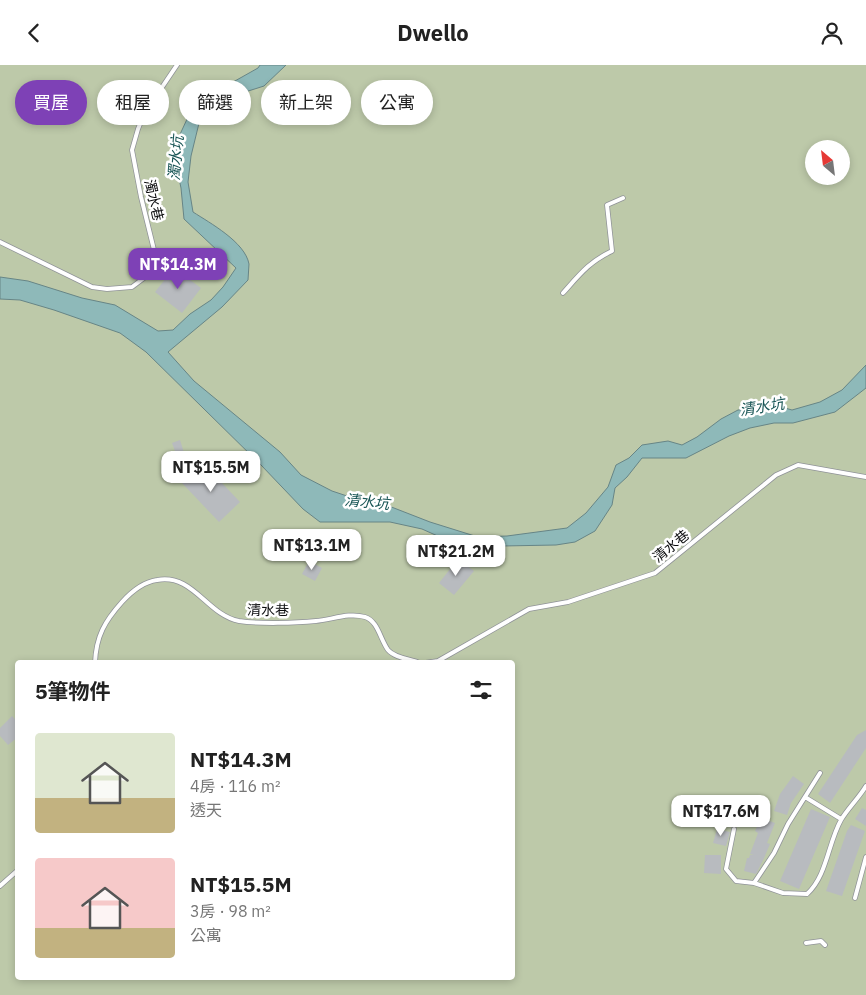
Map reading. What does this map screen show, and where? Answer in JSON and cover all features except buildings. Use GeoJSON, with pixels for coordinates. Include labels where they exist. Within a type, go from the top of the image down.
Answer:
{"type":"FeatureCollection","features":[{"type":"Feature","properties":{"kind":"lane","name":"濁水巷"},"geometry":{"type":"LineString","coordinates":[[0,242],[92,287],[106,289],[132,287],[152,272],[156,265],[156,258],[132,150],[144,114],[176,65]]}},
{"type":"Feature","properties":{"kind":"lane"},"geometry":{"type":"LineString","coordinates":[[563,293],[596,258],[612,251],[607,205],[623,198]]}},
{"type":"Feature","properties":{"kind":"lane","name":"清水巷"},"geometry":{"type":"LineString","coordinates":[[440,660],[529,609],[568,602],[655,573],[771,479],[798,465],[866,477]]}},
{"type":"Feature","properties":{"kind":"lane","name":"清水巷"},"geometry":{"type":"LineString","coordinates":[[95,660],[95,647],[103,626],[110,615],[128,595],[147,582],[167,578],[187,585],[215,608],[238,621],[315,621],[354,615],[364,617],[372,620],[389,651],[410,660]]}},
{"type":"Feature","properties":{"kind":"lane"},"geometry":{"type":"LineString","coordinates":[[754,883],[774,853],[788,824],[820,773]]}},
{"type":"Feature","properties":{"kind":"lane"},"geometry":{"type":"LineString","coordinates":[[734,829],[726,869],[736,881],[754,883],[783,893],[808,894],[822,871],[833,836],[841,819],[866,786]]}},
{"type":"Feature","properties":{"kind":"lane"},"geometry":{"type":"LineString","coordinates":[[805,797],[841,819]]}},
{"type":"Feature","properties":{"kind":"lane"},"geometry":{"type":"LineString","coordinates":[[855,898],[866,857]]}},
{"type":"Feature","properties":{"kind":"lane"},"geometry":{"type":"LineString","coordinates":[[0,886],[15,873]]}},
{"type":"Feature","properties":{"kind":"lane"},"geometry":{"type":"LineString","coordinates":[[806,943],[821,941],[825,945]]}},
{"type":"Feature","properties":{"kind":"green space"},"geometry":{"type":"Polygon","coordinates":[[[0,65],[866,65],[866,995],[0,995],[0,65]]]}},
{"type":"Feature","properties":{"kind":"water"},"geometry":{"type":"Polygon","coordinates":[[[260,65],[286,65],[270,80],[261,80],[261,87],[251,90],[251,80],[237,80],[260,65]]]}},
{"type":"Feature","properties":{"kind":"water"},"geometry":{"type":"Polygon","coordinates":[[[184,125],[199,125],[191,156],[188,182],[193,212],[217,227],[234,241],[241,248],[249,264],[248,280],[222,307],[168,352],[194,381],[280,452],[301,475],[332,491],[356,499],[376,501],[430,522],[478,537],[507,536],[567,528],[586,513],[608,487],[616,465],[629,458],[642,445],[668,441],[682,445],[738,410],[778,406],[792,410],[820,402],[842,390],[866,365],[866,388],[835,412],[793,423],[774,423],[750,428],[729,436],[686,458],[642,458],[627,477],[615,488],[612,505],[595,531],[575,542],[556,545],[502,546],[451,542],[422,529],[390,522],[320,522],[303,509],[146,352],[120,333],[20,300],[0,299],[0,277],[28,281],[82,298],[115,305],[158,331],[173,330],[190,314],[211,300],[236,268],[184,219],[176,164],[176,143],[184,125]]]}},
{"type":"Feature","properties":{"kind":"water label","name":"濁水坑"},"geometry":{"type":"Point","coordinates":[176,158]}},
{"type":"Feature","properties":{"kind":"water label","name":"清水坑"},"geometry":{"type":"Point","coordinates":[762,407]}},
{"type":"Feature","properties":{"kind":"water label","name":"清水坑"},"geometry":{"type":"Point","coordinates":[367,502]}}]}
